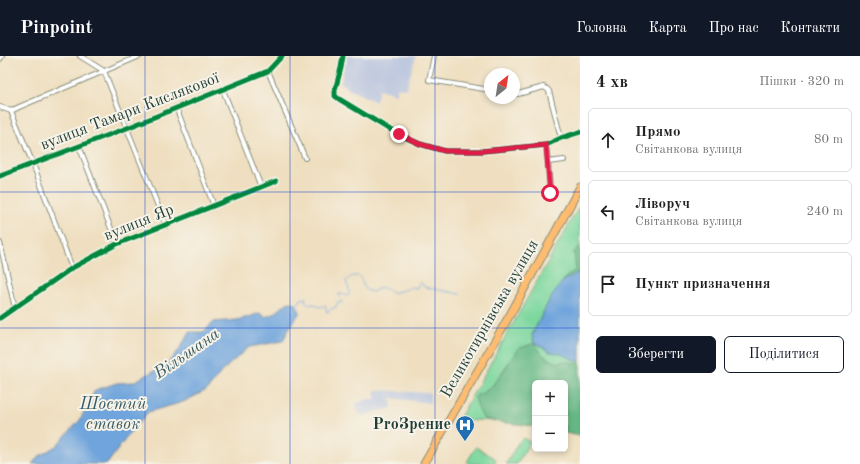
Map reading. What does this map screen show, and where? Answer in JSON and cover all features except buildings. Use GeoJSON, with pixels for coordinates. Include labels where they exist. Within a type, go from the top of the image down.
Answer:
{"type":"FeatureCollection","features":[{"type":"Feature","properties":{"kind":"main road","name":"Великотирнівська вулиця"},"geometry":{"type":"LineString","coordinates":[[424,464],[580,187]]}},
{"type":"Feature","properties":{"kind":"street"},"geometry":{"type":"LineString","coordinates":[[80,56],[104,71],[166,226]]}},
{"type":"Feature","properties":{"kind":"street"},"geometry":{"type":"LineString","coordinates":[[0,107],[11,111],[140,56]]}},
{"type":"Feature","properties":{"kind":"street"},"geometry":{"type":"LineString","coordinates":[[282,56],[268,71],[305,158]]}},
{"type":"Feature","properties":{"kind":"street"},"geometry":{"type":"LineString","coordinates":[[343,56],[334,90],[335,96],[387,128],[420,144],[445,151],[482,151],[546,145],[580,132]]}},
{"type":"Feature","properties":{"kind":"street"},"geometry":{"type":"LineString","coordinates":[[434,56],[429,80],[484,89]]}},
{"type":"Feature","properties":{"kind":"street","name":"вулиця Тамари Кислякової"},"geometry":{"type":"LineString","coordinates":[[0,176],[127,128],[268,71]]}},
{"type":"Feature","properties":{"kind":"street"},"geometry":{"type":"LineString","coordinates":[[520,93],[544,87],[547,88],[561,138]]}},
{"type":"Feature","properties":{"kind":"street"},"geometry":{"type":"LineString","coordinates":[[223,90],[261,187]]}},
{"type":"Feature","properties":{"kind":"street"},"geometry":{"type":"LineString","coordinates":[[176,107],[214,206]]}},
{"type":"Feature","properties":{"kind":"street"},"geometry":{"type":"LineString","coordinates":[[11,111],[33,164],[72,268]]}},
{"type":"Feature","properties":{"kind":"street"},"geometry":{"type":"LineString","coordinates":[[546,145],[550,193]]}},
{"type":"Feature","properties":{"kind":"street"},"geometry":{"type":"LineString","coordinates":[[79,146],[118,244]]}},
{"type":"Feature","properties":{"kind":"street"},"geometry":{"type":"LineString","coordinates":[[548,162],[564,160]]}},
{"type":"Feature","properties":{"kind":"street","name":"вулиця Яр"},"geometry":{"type":"LineString","coordinates":[[0,318],[72,268],[118,244],[276,181]]}},
{"type":"Feature","properties":{"kind":"street"},"geometry":{"type":"LineString","coordinates":[[0,243],[1,253],[15,308]]}},
{"type":"Feature","properties":{"kind":"shaded area"},"geometry":{"type":"Polygon","coordinates":[[[346,56],[416,56],[406,89],[398,87],[396,94],[379,89],[376,102],[349,89],[341,83],[346,56]]]}},
{"type":"Feature","properties":{"kind":"shaded area"},"geometry":{"type":"Polygon","coordinates":[[[375,390],[430,393],[430,403],[391,398],[392,408],[360,416],[355,404],[368,399],[375,399],[375,390]]]}},
{"type":"Feature","properties":{"kind":"green space"},"geometry":{"type":"Polygon","coordinates":[[[580,205],[580,246],[574,252],[576,270],[569,274],[549,301],[532,335],[534,344],[519,348],[492,386],[480,395],[483,418],[494,421],[459,419],[580,205]]]}},
{"type":"Feature","properties":{"kind":"green space"},"geometry":{"type":"Polygon","coordinates":[[[580,246],[580,274],[577,273],[562,282],[569,274],[576,270],[574,252],[580,246]]]}},
{"type":"Feature","properties":{"kind":"green space"},"geometry":{"type":"Polygon","coordinates":[[[534,343],[546,358],[558,363],[563,361],[580,364],[580,436],[568,434],[568,380],[532,380],[532,427],[483,418],[475,397],[483,393],[495,382],[519,348],[534,343]]]}},
{"type":"Feature","properties":{"kind":"green space"},"geometry":{"type":"Polygon","coordinates":[[[534,344],[539,345],[550,352],[559,353],[580,362],[580,364],[552,361],[543,355],[534,344]]]}},
{"type":"Feature","properties":{"kind":"green space"},"geometry":{"type":"Polygon","coordinates":[[[523,438],[530,442],[517,464],[506,464],[518,443],[523,438]]]}},
{"type":"Feature","properties":{"kind":"green space"},"geometry":{"type":"Polygon","coordinates":[[[476,447],[496,459],[494,464],[471,464],[467,462],[476,447]]]}},
{"type":"Feature","properties":{"kind":"water"},"geometry":{"type":"Polygon","coordinates":[[[577,273],[580,274],[580,362],[559,353],[550,352],[534,343],[532,335],[549,301],[562,282],[577,273]]]}},
{"type":"Feature","properties":{"kind":"water","name":"Шостий ставок"},"geometry":{"type":"Polygon","coordinates":[[[291,302],[296,304],[300,312],[288,330],[283,341],[249,347],[222,371],[207,390],[183,402],[148,412],[107,464],[32,464],[38,457],[56,446],[80,420],[95,390],[117,383],[133,382],[167,364],[178,351],[190,332],[203,332],[214,322],[237,320],[260,313],[265,317],[274,314],[287,303],[291,302]]]}},
{"type":"Feature","properties":{"kind":"waterway","name":"Вільшана"},"geometry":{"type":"LineString","coordinates":[[296,304],[299,303],[301,299],[306,298],[305,300],[307,304],[315,304],[321,307],[325,305],[326,311],[328,312],[336,307],[337,303],[341,303],[342,301],[339,294],[348,296],[349,290],[346,281],[354,276],[361,278],[366,290],[373,292],[381,287],[391,293],[408,289],[410,287],[417,288],[419,283],[422,283],[424,287],[460,294]]}},
{"type":"Feature","properties":{"kind":"cycle path"},"geometry":{"type":"LineString","coordinates":[[0,176],[127,128],[268,71],[282,56]]}},
{"type":"Feature","properties":{"kind":"cycle path"},"geometry":{"type":"LineString","coordinates":[[343,56],[335,96],[387,128],[420,144],[445,151],[482,151],[546,145],[580,132]]}},
{"type":"Feature","properties":{"kind":"cycle path"},"geometry":{"type":"LineString","coordinates":[[0,318],[72,268],[117,244],[276,181]]}},
{"type":"Feature","properties":{"kind":"place","name":"ProЗрение"},"geometry":{"type":"Point","coordinates":[465,442]}},
{"type":"Feature","properties":{"kind":"route"},"geometry":{"type":"LineString","coordinates":[[399,134],[420,144],[445,151],[482,151],[546,145],[550,193]]}}]}
